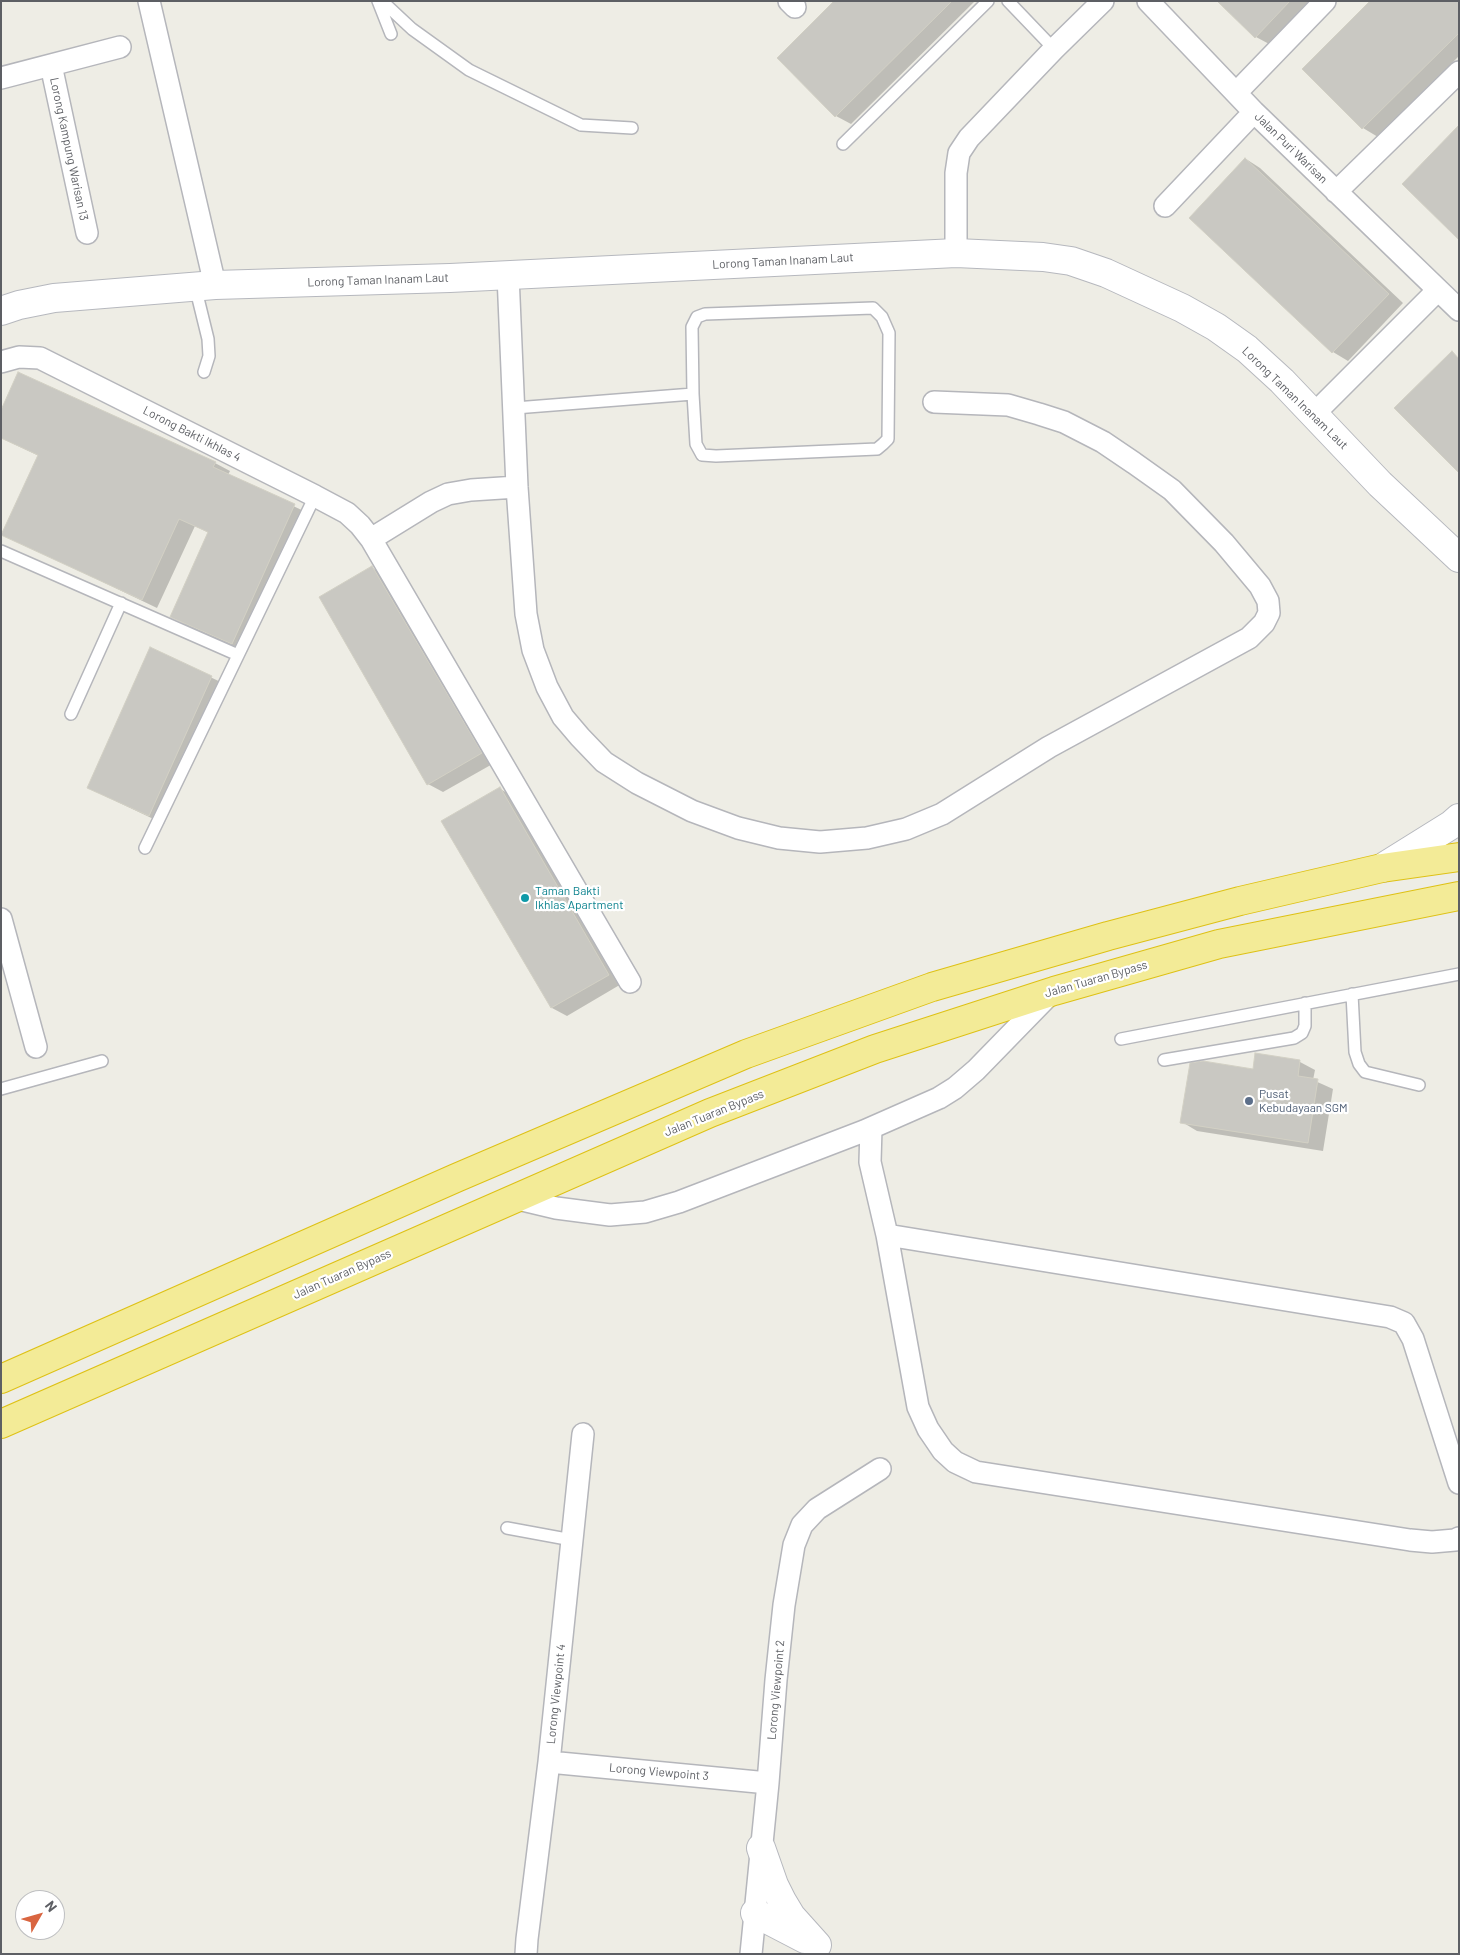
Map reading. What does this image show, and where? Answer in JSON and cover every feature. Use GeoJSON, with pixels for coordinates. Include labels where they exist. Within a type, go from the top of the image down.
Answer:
{"type":"FeatureCollection","features":[{"type":"Feature","properties":{"kind":"highway"},"geometry":{"type":"LineString","coordinates":[[1,1379],[456,1178],[746,1054],[950,981],[1240,901],[1382,868],[1459,857]]}},
{"type":"Feature","properties":{"kind":"highway","name":"Jalan Tuaran Bypass"},"geometry":{"type":"LineString","coordinates":[[1,1424],[710,1113],[857,1056],[1054,990],[1219,944],[1459,896]]}},
{"type":"Feature","properties":{"kind":"main road","name":"Lorong Taman Inanam Laut"},"geometry":{"type":"LineString","coordinates":[[1,311],[19,305],[54,298],[205,285],[508,275],[956,253],[1043,257],[1071,261],[1106,273],[1182,308],[1216,327],[1247,349],[1314,414],[1380,484],[1459,558]]}},
{"type":"Feature","properties":{"kind":"main road"},"geometry":{"type":"LineString","coordinates":[[1382,868],[1451,825],[1459,818]]}},
{"type":"Feature","properties":{"kind":"main road"},"geometry":{"type":"LineString","coordinates":[[761,1848],[774,1885],[782,1901],[792,1916],[822,1950]]}},
{"type":"Feature","properties":{"kind":"main road"},"geometry":{"type":"LineString","coordinates":[[756,1913],[822,1950]]}},
{"type":"Feature","properties":{"kind":"street"},"geometry":{"type":"LineString","coordinates":[[149,1],[205,285]]}},
{"type":"Feature","properties":{"kind":"street"},"geometry":{"type":"LineString","coordinates":[[956,253],[956,173],[959,153],[969,138],[1103,1]]}},
{"type":"Feature","properties":{"kind":"street","name":"Jalan Puri Warisan"},"geometry":{"type":"LineString","coordinates":[[1148,1],[1254,112],[1459,310]]}},
{"type":"Feature","properties":{"kind":"street"},"geometry":{"type":"LineString","coordinates":[[1236,93],[1325,1]]}},
{"type":"Feature","properties":{"kind":"street"},"geometry":{"type":"LineString","coordinates":[[1,78],[120,47]]}},
{"type":"Feature","properties":{"kind":"street","name":"Lorong Kampung Warisan 13"},"geometry":{"type":"LineString","coordinates":[[51,65],[87,233]]}},
{"type":"Feature","properties":{"kind":"street"},"geometry":{"type":"LineString","coordinates":[[1336,192],[1459,72]]}},
{"type":"Feature","properties":{"kind":"street"},"geometry":{"type":"LineString","coordinates":[[1165,206],[1254,112]]}},
{"type":"Feature","properties":{"kind":"street"},"geometry":{"type":"LineString","coordinates":[[508,275],[517,487],[526,614],[533,650],[546,687],[564,717],[604,762],[637,783],[692,811],[738,828],[780,838],[820,842],[867,838],[906,829],[942,814],[1049,747],[1249,638],[1264,623],[1269,613],[1268,601],[1260,586],[1224,543],[1199,517],[1172,490],[1103,442],[1064,422],[1008,405],[934,402]]}},
{"type":"Feature","properties":{"kind":"street"},"geometry":{"type":"LineString","coordinates":[[1314,414],[1438,290]]}},
{"type":"Feature","properties":{"kind":"street","name":"Lorong Bakti Ikhlas 4"},"geometry":{"type":"LineString","coordinates":[[1,362],[19,357],[40,358],[315,496],[347,513],[360,524],[630,982]]}},
{"type":"Feature","properties":{"kind":"street"},"geometry":{"type":"LineString","coordinates":[[370,539],[431,502],[448,494],[471,490],[517,487]]}},
{"type":"Feature","properties":{"kind":"street"},"geometry":{"type":"LineString","coordinates":[[1,919],[36,1047]]}},
{"type":"Feature","properties":{"kind":"street"},"geometry":{"type":"LineString","coordinates":[[514,1198],[556,1208],[610,1215],[645,1212],[679,1202],[872,1128],[939,1098],[955,1088],[976,1070],[1054,990]]}},
{"type":"Feature","properties":{"kind":"street"},"geometry":{"type":"LineString","coordinates":[[872,1128],[870,1162],[887,1235],[918,1407],[928,1429],[955,1462],[976,1472],[1410,1540],[1432,1542],[1459,1538]]}},
{"type":"Feature","properties":{"kind":"street"},"geometry":{"type":"LineString","coordinates":[[848,1137],[870,1162]]}},
{"type":"Feature","properties":{"kind":"street"},"geometry":{"type":"LineString","coordinates":[[887,1235],[1390,1317],[1404,1323],[1413,1339],[1459,1483]]}},
{"type":"Feature","properties":{"kind":"street","name":"Lorong Viewpoint 4"},"geometry":{"type":"LineString","coordinates":[[526,1954],[526,1938],[550,1762],[583,1434]]}},
{"type":"Feature","properties":{"kind":"street","name":"Lorong Viewpoint 2"},"geometry":{"type":"LineString","coordinates":[[751,1954],[777,1670],[784,1605],[794,1545],[802,1526],[818,1509],[880,1469]]}},
{"type":"Feature","properties":{"kind":"street","name":"Lorong Viewpoint 3"},"geometry":{"type":"LineString","coordinates":[[550,1762],[768,1783]]}},
{"type":"Feature","properties":{"kind":"lane"},"geometry":{"type":"LineString","coordinates":[[378,1],[391,34]]}},
{"type":"Feature","properties":{"kind":"lane"},"geometry":{"type":"LineString","coordinates":[[382,1],[412,29],[469,70],[581,125],[632,128]]}},
{"type":"Feature","properties":{"kind":"lane"},"geometry":{"type":"LineString","coordinates":[[844,144],[988,1]]}},
{"type":"Feature","properties":{"kind":"lane"},"geometry":{"type":"LineString","coordinates":[[1008,1],[1054,49]]}},
{"type":"Feature","properties":{"kind":"lane"},"geometry":{"type":"LineString","coordinates":[[204,372],[209,356],[205,285]]}},
{"type":"Feature","properties":{"kind":"lane"},"geometry":{"type":"LineString","coordinates":[[873,308],[882,317],[889,332],[888,439],[877,449],[702,455],[696,444],[693,394],[692,327],[697,317],[705,314],[873,308]]}},
{"type":"Feature","properties":{"kind":"lane"},"geometry":{"type":"LineString","coordinates":[[515,408],[693,394]]}},
{"type":"Feature","properties":{"kind":"lane"},"geometry":{"type":"LineString","coordinates":[[146,848],[315,496]]}},
{"type":"Feature","properties":{"kind":"lane"},"geometry":{"type":"LineString","coordinates":[[1,550],[238,655]]}},
{"type":"Feature","properties":{"kind":"lane"},"geometry":{"type":"LineString","coordinates":[[71,714],[121,603]]}},
{"type":"Feature","properties":{"kind":"lane"},"geometry":{"type":"LineString","coordinates":[[1121,1038],[1459,974]]}},
{"type":"Feature","properties":{"kind":"lane"},"geometry":{"type":"LineString","coordinates":[[1352,994],[1355,1052],[1359,1064],[1365,1072],[1419,1084]]}},
{"type":"Feature","properties":{"kind":"lane"},"geometry":{"type":"LineString","coordinates":[[1164,1060],[1294,1038],[1302,1034],[1305,1026],[1305,1003]]}},
{"type":"Feature","properties":{"kind":"lane"},"geometry":{"type":"LineString","coordinates":[[1,1089],[102,1061]]}},
{"type":"Feature","properties":{"kind":"lane"},"geometry":{"type":"LineString","coordinates":[[506,1528],[572,1540]]}},
{"type":"Feature","properties":{"kind":"building"},"geometry":{"type":"Polygon","coordinates":[[[834,1],[952,1],[835,117],[777,58],[834,1]]]}},
{"type":"Feature","properties":{"kind":"building"},"geometry":{"type":"Polygon","coordinates":[[[1217,1],[1290,1],[1255,38],[1217,1]]]}},
{"type":"Feature","properties":{"kind":"building"},"geometry":{"type":"Polygon","coordinates":[[[1370,1],[1459,1],[1459,33],[1362,129],[1302,69],[1370,1]]]}},
{"type":"Feature","properties":{"kind":"building"},"geometry":{"type":"Polygon","coordinates":[[[1459,125],[1459,240],[1402,184],[1459,125]]]}},
{"type":"Feature","properties":{"kind":"building"},"geometry":{"type":"Polygon","coordinates":[[[1245,158],[1389,294],[1332,353],[1189,218],[1245,158]]]}},
{"type":"Feature","properties":{"kind":"building"},"geometry":{"type":"Polygon","coordinates":[[[1452,351],[1459,359],[1459,473],[1394,408],[1452,351]]]}},
{"type":"Feature","properties":{"kind":"building"},"geometry":{"type":"Polygon","coordinates":[[[18,372],[216,462],[213,467],[295,504],[232,644],[170,617],[208,532],[179,519],[142,600],[1,535],[38,455],[1,438],[1,410],[18,372]]]}},
{"type":"Feature","properties":{"kind":"building"},"geometry":{"type":"Polygon","coordinates":[[[372,566],[482,753],[427,785],[319,597],[372,566]]]}},
{"type":"Feature","properties":{"kind":"building"},"geometry":{"type":"Polygon","coordinates":[[[150,647],[212,676],[149,816],[87,788],[150,647]]]}},
{"type":"Feature","properties":{"kind":"building","name":"Taman Bakti Ikhlas Apartment"},"geometry":{"type":"Polygon","coordinates":[[[500,787],[609,975],[551,1008],[441,821],[500,787]]]}},
{"type":"Feature","properties":{"kind":"building","name":"Pusat Kebudayaan SGM"},"geometry":{"type":"Polygon","coordinates":[[[1255,1053],[1300,1060],[1298,1076],[1318,1079],[1308,1143],[1180,1123],[1190,1063],[1203,1061],[1253,1069],[1255,1053]]]}},
{"type":"Feature","properties":{"kind":"place","name":"Taman Bakti Ikhlas Apartment"},"geometry":{"type":"Point","coordinates":[525,898]}},
{"type":"Feature","properties":{"kind":"place","name":"Pusat Kebudayaan SGM"},"geometry":{"type":"Point","coordinates":[1249,1101]}}]}
